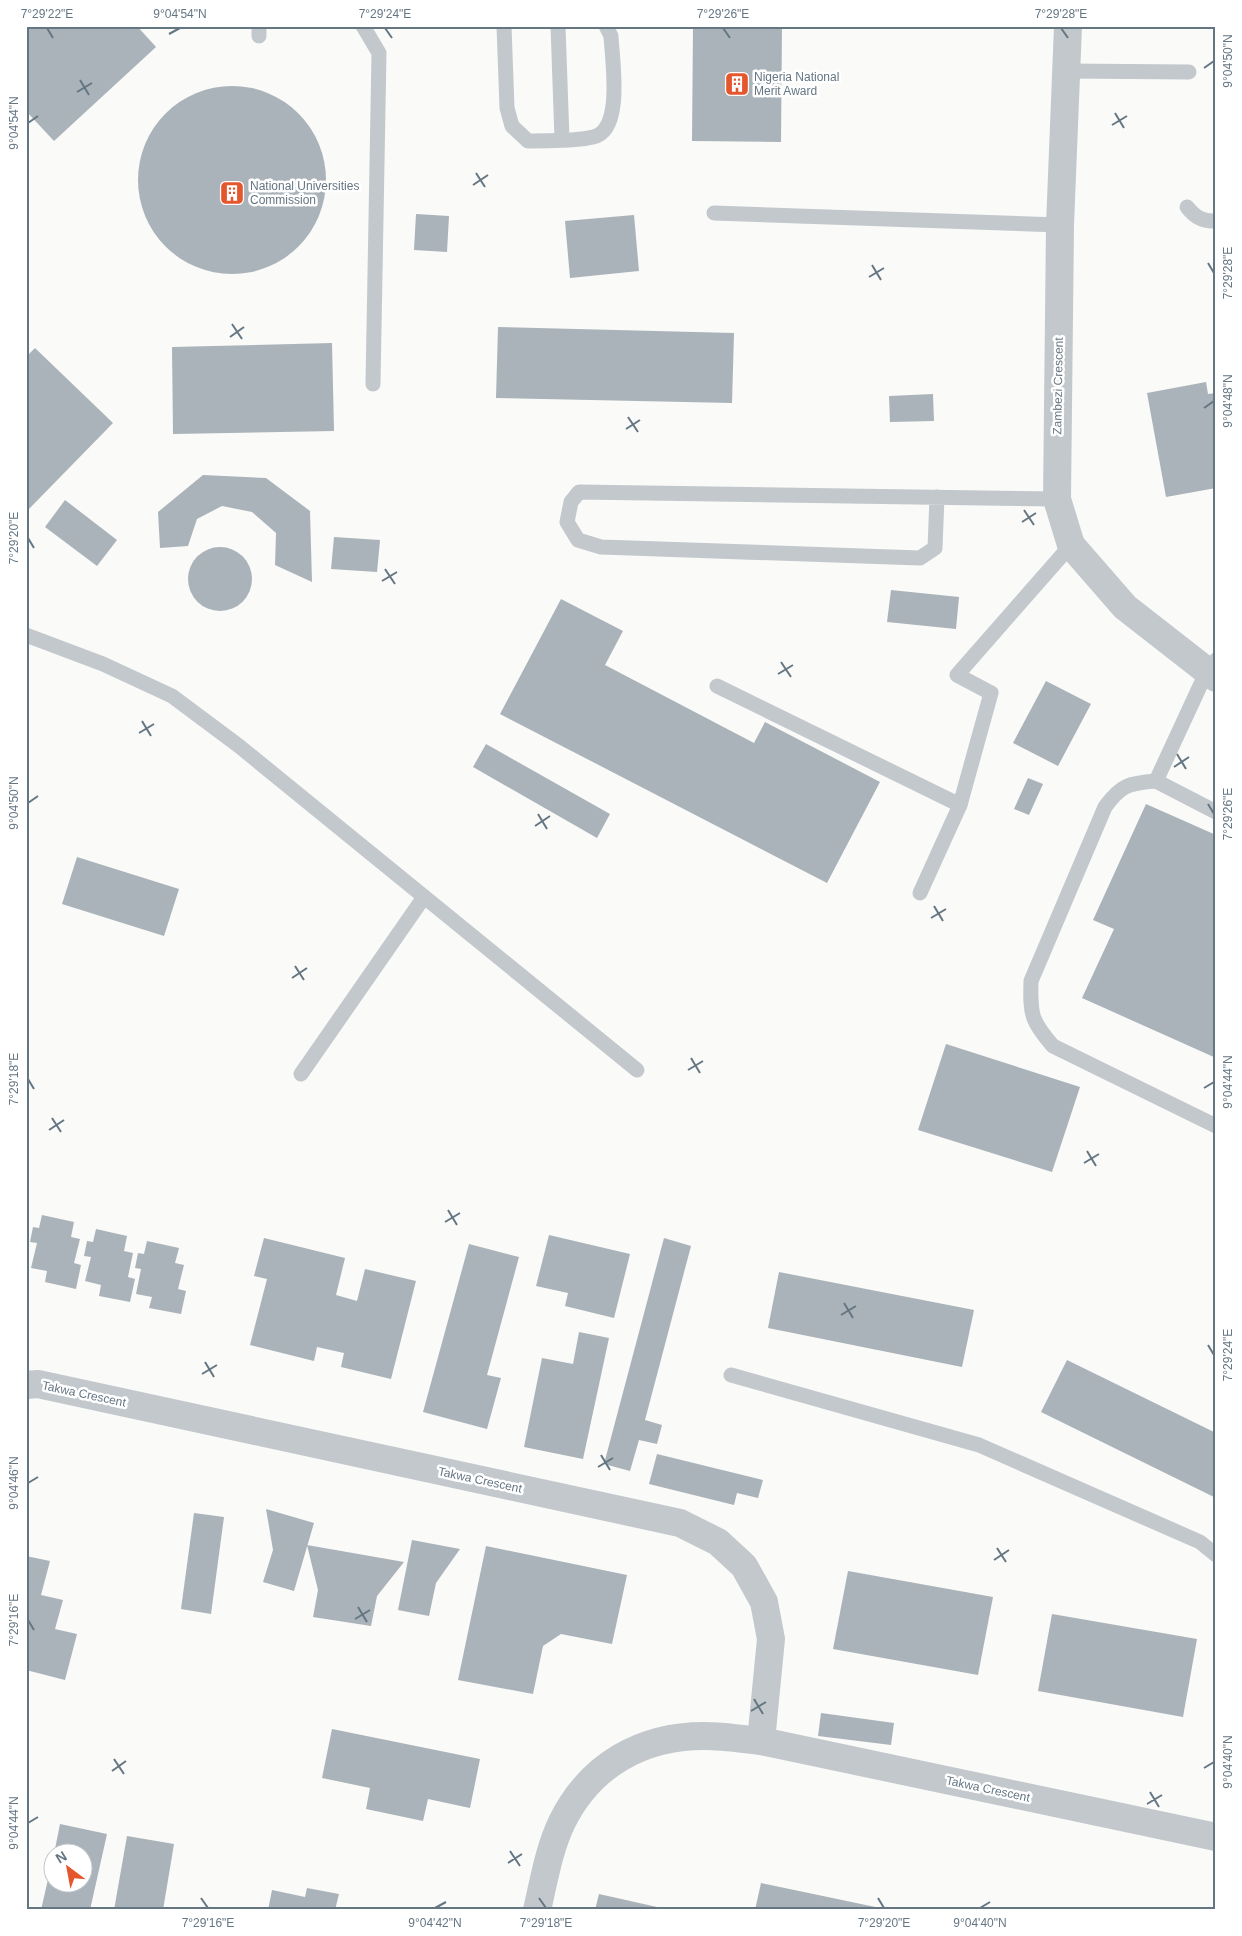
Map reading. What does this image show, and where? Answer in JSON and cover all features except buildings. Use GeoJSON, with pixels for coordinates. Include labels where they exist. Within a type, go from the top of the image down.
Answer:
{"type":"FeatureCollection","features":[{"type":"Feature","properties":{"kind":"street","name":"Zambezi Crescent"},"geometry":{"type":"LineString","coordinates":[[1068,26],[1060,225],[1057,499],[1071,544],[1125,606],[1213,671]]}},
{"type":"Feature","properties":{"kind":"street","name":"Takwa Crescent"},"geometry":{"type":"LineString","coordinates":[[26,1385],[38,1384],[680,1523],[718,1542],[744,1566],[764,1602],[771,1639],[761,1741]]}},
{"type":"Feature","properties":{"kind":"street","name":"Takwa Crescent"},"geometry":{"type":"LineString","coordinates":[[537,1910],[549,1855],[562,1822],[583,1788],[607,1765],[636,1748],[670,1739],[704,1736],[761,1741],[1216,1837]]}},
{"type":"Feature","properties":{"kind":"lane"},"geometry":{"type":"LineString","coordinates":[[363,26],[379,53],[373,384]]}},
{"type":"Feature","properties":{"kind":"lane"},"geometry":{"type":"LineString","coordinates":[[504,26],[507,108],[512,126],[528,141],[595,137],[607,129],[614,110],[612,36],[606,26]]}},
{"type":"Feature","properties":{"kind":"lane"},"geometry":{"type":"LineString","coordinates":[[558,26],[562,139]]}},
{"type":"Feature","properties":{"kind":"lane"},"geometry":{"type":"LineString","coordinates":[[1067,71],[1189,72]]}},
{"type":"Feature","properties":{"kind":"lane"},"geometry":{"type":"LineString","coordinates":[[1187,207],[1194,215],[1206,222],[1216,221]]}},
{"type":"Feature","properties":{"kind":"lane"},"geometry":{"type":"LineString","coordinates":[[714,213],[1060,225]]}},
{"type":"Feature","properties":{"kind":"lane"},"geometry":{"type":"LineString","coordinates":[[937,497],[935,548],[920,558],[601,547],[578,540],[567,522],[571,502],[579,492],[937,497],[1057,499]]}},
{"type":"Feature","properties":{"kind":"lane"},"geometry":{"type":"LineString","coordinates":[[920,893],[960,805],[991,693],[957,676],[1071,544]]}},
{"type":"Feature","properties":{"kind":"lane"},"geometry":{"type":"LineString","coordinates":[[26,635],[103,664],[172,696],[240,746],[637,1070]]}},
{"type":"Feature","properties":{"kind":"lane"},"geometry":{"type":"LineString","coordinates":[[1156,781],[1213,671]]}},
{"type":"Feature","properties":{"kind":"lane"},"geometry":{"type":"LineString","coordinates":[[717,686],[960,805]]}},
{"type":"Feature","properties":{"kind":"lane"},"geometry":{"type":"LineString","coordinates":[[1216,812],[1156,781],[1134,782],[1118,790],[1105,807],[1031,981],[1030,1004],[1036,1026],[1053,1046],[1216,1126]]}},
{"type":"Feature","properties":{"kind":"lane"},"geometry":{"type":"LineString","coordinates":[[301,1074],[424,897]]}},
{"type":"Feature","properties":{"kind":"lane"},"geometry":{"type":"LineString","coordinates":[[731,1375],[979,1445],[1200,1542],[1216,1555]]}},
{"type":"Feature","properties":{"kind":"place","name":"Nigeria National Merit Award"},"geometry":{"type":"Point","coordinates":[737,84]}},
{"type":"Feature","properties":{"kind":"place","name":"National Universities Commission"},"geometry":{"type":"Point","coordinates":[232,193]}}]}
